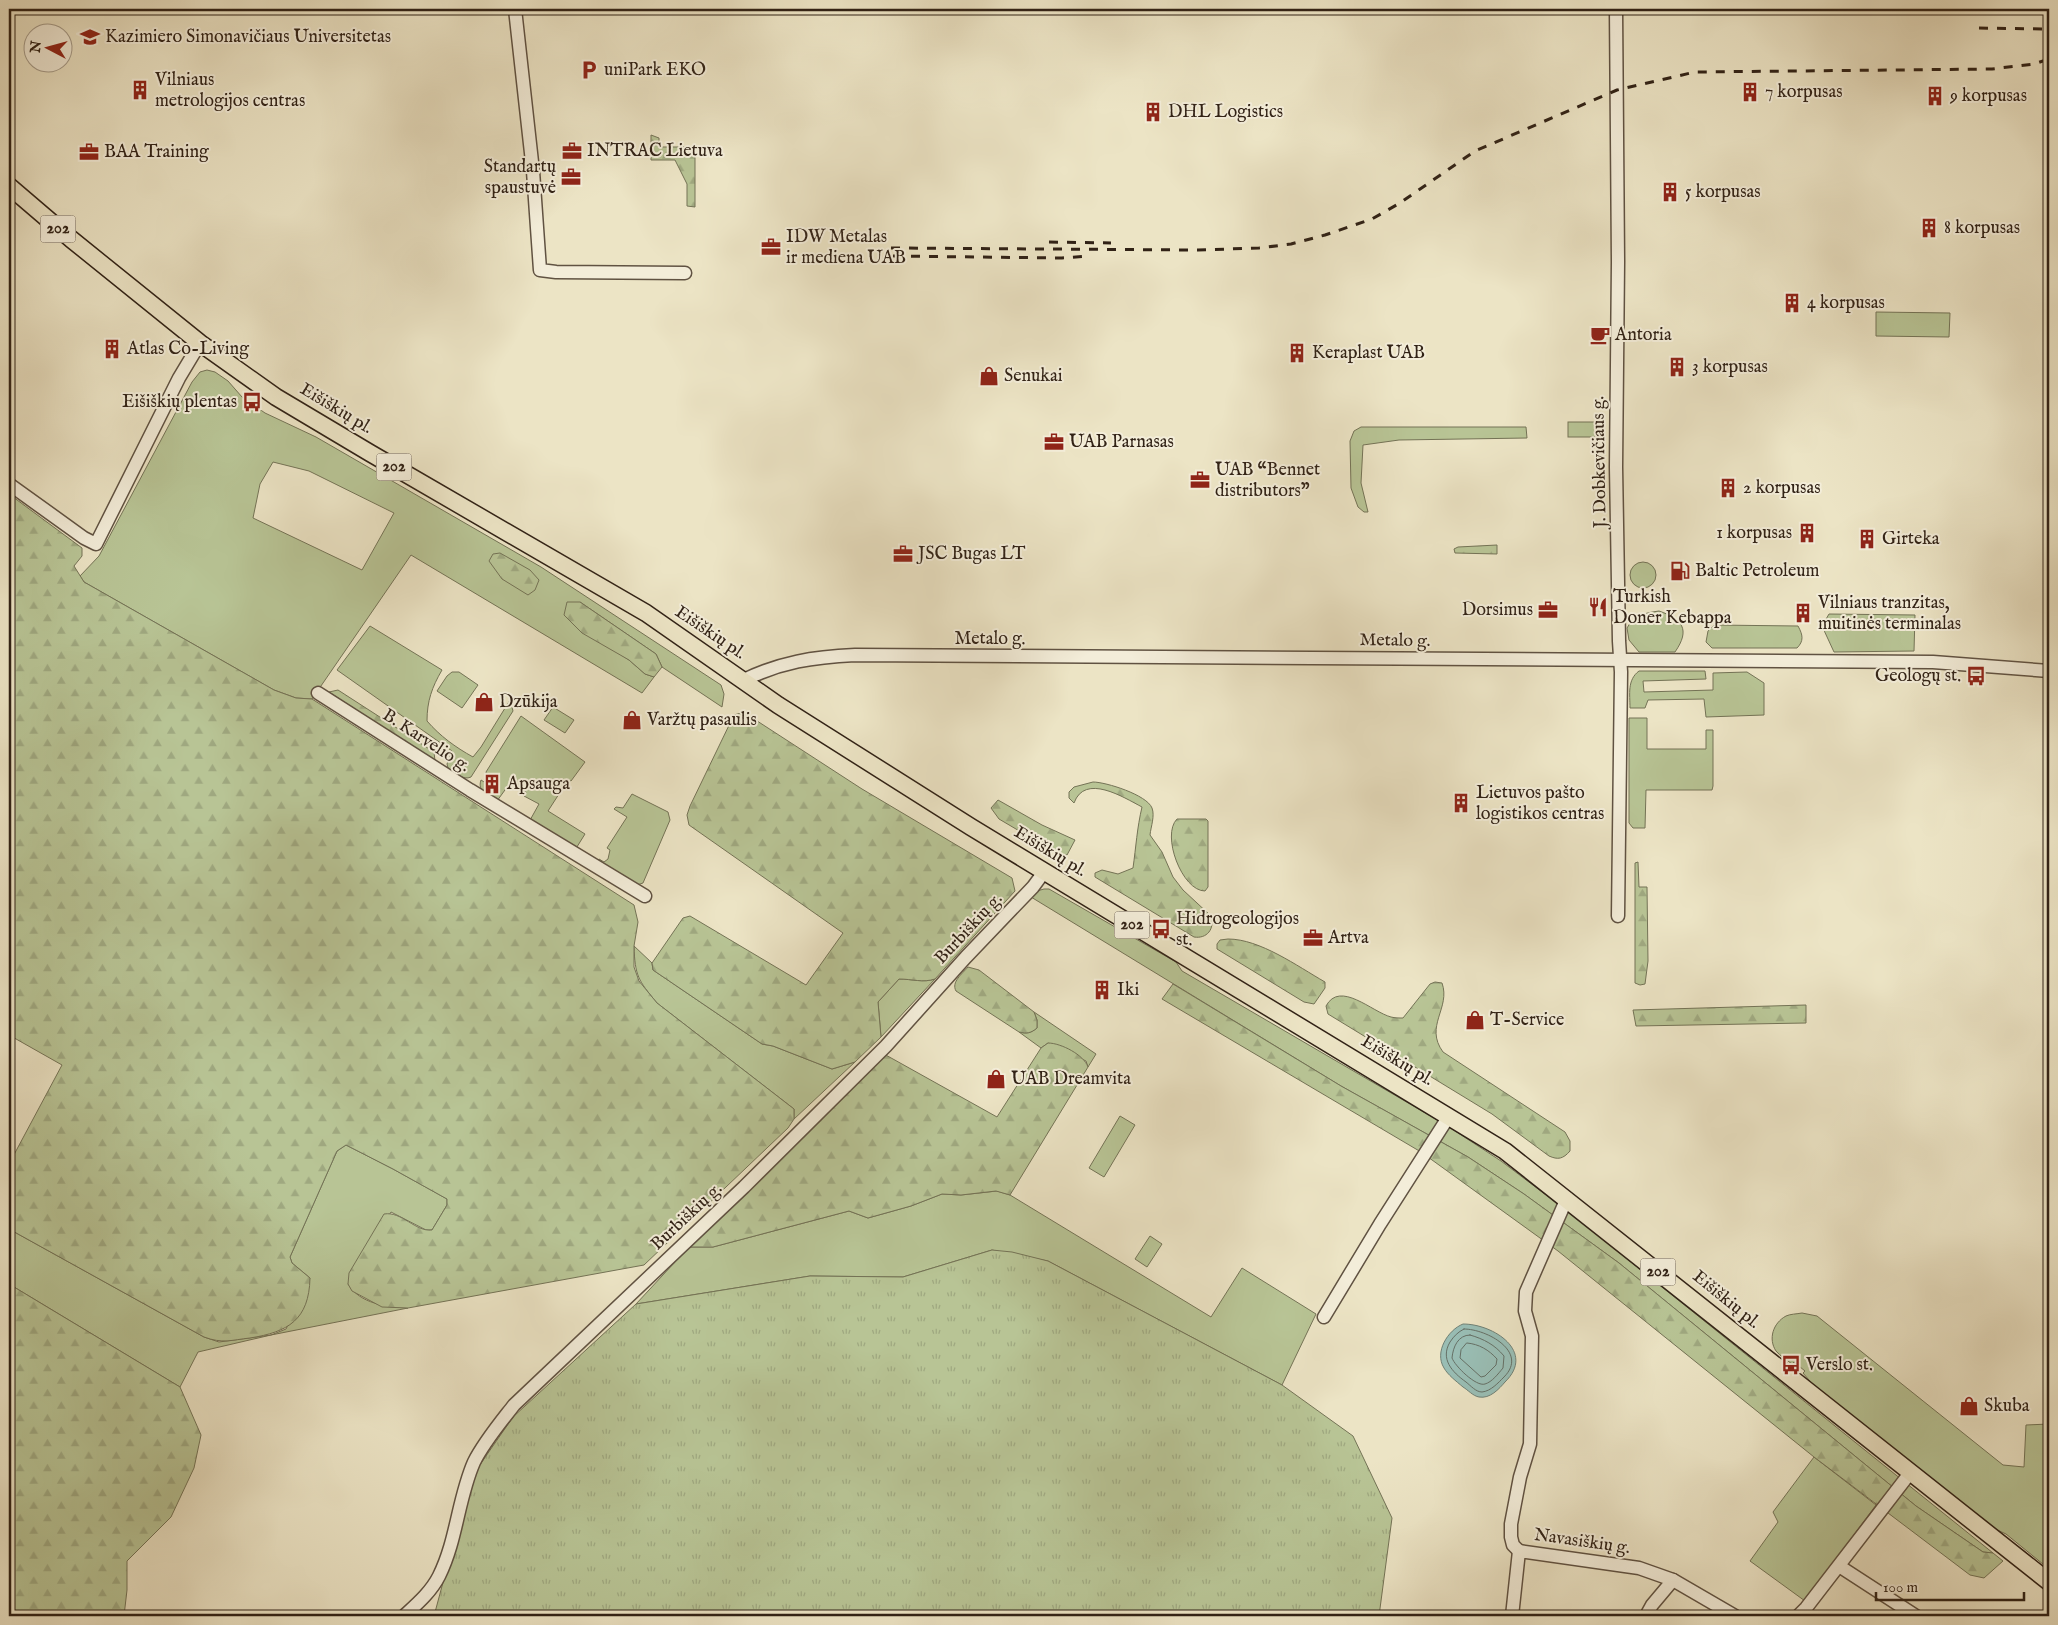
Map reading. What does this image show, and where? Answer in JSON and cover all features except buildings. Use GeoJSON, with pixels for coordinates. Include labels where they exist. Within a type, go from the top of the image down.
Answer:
{"type":"FeatureCollection","features":[{"type":"Feature","properties":{"kind":"main road","name":"Eišiškių pl."},"geometry":{"type":"LineString","coordinates":[[9,186],[71,239],[200,343],[276,396],[387,463],[646,613],[778,705],[1044,872],[1505,1151],[1567,1198],[2049,1582]]}},
{"type":"Feature","properties":{"kind":"street"},"geometry":{"type":"LineString","coordinates":[[515,9],[534,171],[540,270],[556,272],[685,273]]}},
{"type":"Feature","properties":{"kind":"street","name":"J. Dobkevičiaus g."},"geometry":{"type":"LineString","coordinates":[[1616,9],[1618,262],[1616,467],[1620,661],[1618,916]]}},
{"type":"Feature","properties":{"kind":"street"},"geometry":{"type":"LineString","coordinates":[[9,484],[84,538],[96,544],[179,378],[200,343]]}},
{"type":"Feature","properties":{"kind":"street","name":"Metalo g."},"geometry":{"type":"LineString","coordinates":[[744,680],[766,669],[805,659],[854,655],[1933,662],[2049,671]]}},
{"type":"Feature","properties":{"kind":"street","name":"B. Karvelio g."},"geometry":{"type":"LineString","coordinates":[[318,692],[470,790],[645,896]]}},
{"type":"Feature","properties":{"kind":"street","name":"Burbiškių g."},"geometry":{"type":"LineString","coordinates":[[404,1616],[426,1595],[439,1576],[452,1543],[474,1462],[514,1405],[744,1187],[886,1046],[966,957],[1033,887],[1044,872]]}},
{"type":"Feature","properties":{"kind":"street"},"geometry":{"type":"LineString","coordinates":[[1324,1317],[1385,1215],[1449,1116]]}},
{"type":"Feature","properties":{"kind":"street"},"geometry":{"type":"LineString","coordinates":[[1519,1551],[1513,1545],[1510,1537],[1520,1477],[1530,1444],[1532,1373],[1532,1336],[1524,1302],[1526,1292],[1567,1198]]}},
{"type":"Feature","properties":{"kind":"street"},"geometry":{"type":"LineString","coordinates":[[1798,1616],[1910,1473]]}},
{"type":"Feature","properties":{"kind":"street","name":"Navasiškių g."},"geometry":{"type":"LineString","coordinates":[[1512,1616],[1519,1551],[1628,1566],[1673,1580],[1735,1616]]}},
{"type":"Feature","properties":{"kind":"street"},"geometry":{"type":"LineString","coordinates":[[1838,1566],[1916,1616]]}},
{"type":"Feature","properties":{"kind":"street"},"geometry":{"type":"LineString","coordinates":[[1646,1616],[1652,1605],[1673,1580]]}},
{"type":"Feature","properties":{"kind":"green space"},"geometry":{"type":"Polygon","coordinates":[[[651,135],[659,138],[659,147],[695,147],[695,207],[687,206],[687,184],[675,160],[651,160],[651,135]]]}},
{"type":"Feature","properties":{"kind":"green space"},"geometry":{"type":"Polygon","coordinates":[[[1876,312],[1950,313],[1949,337],[1876,336],[1876,312]]]}},
{"type":"Feature","properties":{"kind":"green space"},"geometry":{"type":"Polygon","coordinates":[[[207,370],[215,372],[228,381],[242,397],[265,413],[316,437],[541,567],[721,685],[724,694],[722,707],[662,667],[656,654],[580,602],[609,647],[629,660],[645,674],[654,677],[642,693],[411,555],[312,699],[296,698],[274,690],[84,582],[80,576],[99,556],[192,382],[200,372],[207,370]],[[273,462],[260,484],[253,518],[362,570],[394,513],[309,471],[273,462]]]}},
{"type":"Feature","properties":{"kind":"green space"},"geometry":{"type":"Polygon","coordinates":[[[1568,422],[1602,422],[1602,437],[1568,437],[1568,422]]]}},
{"type":"Feature","properties":{"kind":"green space"},"geometry":{"type":"Polygon","coordinates":[[[1361,427],[1526,427],[1527,438],[1399,440],[1363,445],[1361,483],[1368,512],[1364,512],[1358,507],[1351,488],[1350,441],[1354,431],[1361,427]]]}},
{"type":"Feature","properties":{"kind":"green space"},"geometry":{"type":"Polygon","coordinates":[[[9,494],[82,548],[82,556],[74,566],[84,582],[274,690],[296,698],[312,699],[634,905],[638,922],[634,946],[634,967],[639,981],[657,1003],[794,1109],[794,1119],[788,1128],[644,1265],[408,1308],[382,1307],[352,1291],[348,1284],[349,1273],[384,1214],[397,1216],[420,1228],[432,1230],[447,1205],[447,1199],[346,1145],[337,1151],[290,1257],[292,1263],[310,1278],[306,1304],[301,1314],[285,1327],[275,1332],[250,1338],[222,1341],[204,1337],[9,1229],[9,1164],[62,1065],[9,1035],[9,494]]]}},
{"type":"Feature","properties":{"kind":"green space"},"geometry":{"type":"Polygon","coordinates":[[[1497,545],[1497,554],[1455,553],[1454,549],[1458,547],[1497,545]]]}},
{"type":"Feature","properties":{"kind":"green space"},"geometry":{"type":"Polygon","coordinates":[[[500,553],[530,570],[539,580],[535,590],[528,595],[502,579],[489,561],[493,554],[500,553]]]}},
{"type":"Feature","properties":{"kind":"green space"},"geometry":{"type":"Polygon","coordinates":[[[1643,562],[1652,566],[1656,575],[1652,584],[1643,588],[1634,584],[1630,575],[1634,566],[1643,562]]]}},
{"type":"Feature","properties":{"kind":"green space"},"geometry":{"type":"Polygon","coordinates":[[[567,602],[580,602],[656,654],[662,667],[654,677],[645,674],[629,660],[582,633],[564,615],[567,602]]]}},
{"type":"Feature","properties":{"kind":"green space"},"geometry":{"type":"Polygon","coordinates":[[[1659,611],[1678,621],[1682,626],[1683,631],[1680,644],[1675,652],[1639,652],[1629,640],[1627,628],[1640,615],[1659,611]]]}},
{"type":"Feature","properties":{"kind":"green space"},"geometry":{"type":"Polygon","coordinates":[[[1829,614],[1915,615],[1914,651],[1834,652],[1822,626],[1829,614]]]}},
{"type":"Feature","properties":{"kind":"green space"},"geometry":{"type":"Polygon","coordinates":[[[1714,625],[1798,626],[1802,640],[1797,648],[1712,648],[1706,642],[1708,631],[1714,625]]]}},
{"type":"Feature","properties":{"kind":"green space"},"geometry":{"type":"Polygon","coordinates":[[[370,626],[442,670],[431,694],[427,721],[448,741],[473,757],[510,700],[513,711],[471,777],[462,777],[448,768],[447,764],[452,751],[337,670],[370,626]]]}},
{"type":"Feature","properties":{"kind":"green space"},"geometry":{"type":"Polygon","coordinates":[[[1639,671],[1705,671],[1706,679],[1643,681],[1644,692],[1713,690],[1713,673],[1747,672],[1764,683],[1764,715],[1706,717],[1704,699],[1648,700],[1645,708],[1630,708],[1631,683],[1639,671]]]}},
{"type":"Feature","properties":{"kind":"green space"},"geometry":{"type":"Polygon","coordinates":[[[452,672],[459,672],[478,685],[462,708],[437,691],[452,672]]]}},
{"type":"Feature","properties":{"kind":"green space"},"geometry":{"type":"Polygon","coordinates":[[[338,690],[434,752],[435,761],[329,692],[338,690]]]}},
{"type":"Feature","properties":{"kind":"green space"},"geometry":{"type":"Polygon","coordinates":[[[553,707],[574,720],[565,733],[544,720],[553,707]]]}},
{"type":"Feature","properties":{"kind":"green space"},"geometry":{"type":"Polygon","coordinates":[[[741,713],[751,717],[862,789],[1012,878],[1015,891],[935,979],[922,981],[899,979],[878,1002],[881,1037],[855,1062],[832,1069],[773,1046],[762,1044],[653,970],[652,963],[683,918],[690,916],[806,985],[843,933],[689,825],[687,815],[690,806],[734,715],[741,713]]]}},
{"type":"Feature","properties":{"kind":"green space"},"geometry":{"type":"Polygon","coordinates":[[[521,716],[585,762],[571,781],[568,780],[548,811],[585,834],[575,850],[529,822],[539,804],[524,796],[526,792],[510,783],[497,801],[484,793],[481,788],[481,780],[497,790],[500,787],[487,778],[486,772],[521,716]]]}},
{"type":"Feature","properties":{"kind":"green space"},"geometry":{"type":"Polygon","coordinates":[[[1629,718],[1647,718],[1647,749],[1706,749],[1706,730],[1713,730],[1712,790],[1646,790],[1645,828],[1633,828],[1629,823],[1629,718]]]}},
{"type":"Feature","properties":{"kind":"green space"},"geometry":{"type":"Polygon","coordinates":[[[1093,782],[1126,790],[1149,803],[1153,814],[1150,835],[1162,852],[1173,877],[1183,890],[1211,916],[1211,929],[1206,935],[1194,937],[1095,877],[1095,873],[1102,870],[1118,874],[1133,868],[1142,807],[1115,793],[1095,788],[1079,794],[1074,803],[1069,798],[1069,792],[1074,787],[1093,782]]]}},
{"type":"Feature","properties":{"kind":"green space"},"geometry":{"type":"Polygon","coordinates":[[[632,794],[668,812],[670,820],[643,883],[637,885],[597,861],[599,859],[604,862],[608,859],[610,850],[607,848],[627,817],[614,809],[616,807],[623,808],[632,794]]]}},
{"type":"Feature","properties":{"kind":"green space"},"geometry":{"type":"Polygon","coordinates":[[[998,800],[1042,825],[1075,840],[1067,855],[1060,855],[999,819],[991,808],[998,800]]]}},
{"type":"Feature","properties":{"kind":"green space"},"geometry":{"type":"Polygon","coordinates":[[[1177,819],[1206,819],[1208,821],[1208,887],[1205,891],[1197,889],[1189,882],[1176,861],[1171,837],[1177,819]]]}},
{"type":"Feature","properties":{"kind":"green space"},"geometry":{"type":"Polygon","coordinates":[[[1638,862],[1639,887],[1647,887],[1648,961],[1645,984],[1640,985],[1635,983],[1635,863],[1638,862]]]}},
{"type":"Feature","properties":{"kind":"green space"},"geometry":{"type":"Polygon","coordinates":[[[1049,889],[1176,962],[1182,971],[1446,1125],[1501,1161],[1570,1213],[1993,1553],[1983,1552],[1916,1506],[1619,1263],[1524,1194],[1468,1157],[1341,1086],[1031,897],[1037,891],[1049,889]]]}},
{"type":"Feature","properties":{"kind":"green space"},"geometry":{"type":"Polygon","coordinates":[[[1228,939],[1253,943],[1278,954],[1325,982],[1325,988],[1314,1004],[1304,1002],[1217,949],[1217,944],[1220,940],[1228,939]]]}},
{"type":"Feature","properties":{"kind":"green space"},"geometry":{"type":"Polygon","coordinates":[[[634,946],[652,963],[653,970],[762,1044],[773,1046],[832,1069],[855,1062],[794,1119],[794,1109],[657,1003],[639,977],[635,964],[634,946]]]}},
{"type":"Feature","properties":{"kind":"green space"},"geometry":{"type":"Polygon","coordinates":[[[968,967],[979,970],[1034,1012],[1037,1028],[1029,1033],[1019,1032],[956,991],[956,981],[968,967]]]}},
{"type":"Feature","properties":{"kind":"green space"},"geometry":{"type":"Polygon","coordinates":[[[899,979],[922,981],[935,979],[881,1037],[878,1002],[899,979]]]}},
{"type":"Feature","properties":{"kind":"green space"},"geometry":{"type":"Polygon","coordinates":[[[1435,982],[1442,983],[1444,992],[1436,1034],[1443,1052],[1565,1132],[1570,1141],[1570,1151],[1565,1156],[1555,1158],[1549,1156],[1492,1114],[1328,1014],[1326,1006],[1332,999],[1339,996],[1357,1000],[1391,1017],[1403,1018],[1430,984],[1435,982]]]}},
{"type":"Feature","properties":{"kind":"green space"},"geometry":{"type":"Polygon","coordinates":[[[1173,984],[1341,1086],[1468,1157],[1524,1194],[1619,1263],[1916,1506],[1983,1552],[1993,1553],[2003,1561],[1984,1578],[1970,1575],[1814,1457],[1558,1251],[1421,1152],[1162,999],[1173,984]]]}},
{"type":"Feature","properties":{"kind":"green space"},"geometry":{"type":"Polygon","coordinates":[[[1806,1005],[1806,1023],[1636,1026],[1633,1010],[1806,1005]]]}},
{"type":"Feature","properties":{"kind":"green space"},"geometry":{"type":"Polygon","coordinates":[[[1034,1012],[1096,1054],[1088,1067],[1086,1061],[1048,1043],[1041,1048],[1019,1032],[1029,1033],[1037,1028],[1034,1012]]]}},
{"type":"Feature","properties":{"kind":"green space"},"geometry":{"type":"Polygon","coordinates":[[[1048,1043],[1071,1050],[1082,1058],[1088,1067],[1010,1195],[996,1191],[961,1195],[942,1194],[911,1206],[868,1218],[849,1211],[713,1247],[689,1247],[884,1054],[997,1117],[1041,1048],[1048,1043]]]}},
{"type":"Feature","properties":{"kind":"green space"},"geometry":{"type":"Polygon","coordinates":[[[1120,1116],[1135,1125],[1104,1177],[1089,1168],[1120,1116]]]}},
{"type":"Feature","properties":{"kind":"green space"},"geometry":{"type":"Polygon","coordinates":[[[346,1145],[447,1199],[447,1205],[432,1230],[426,1230],[391,1212],[348,1284],[353,1291],[367,1300],[391,1307],[408,1308],[271,1335],[286,1329],[310,1278],[292,1263],[290,1257],[337,1151],[346,1145]]]}},
{"type":"Feature","properties":{"kind":"green space"},"geometry":{"type":"Polygon","coordinates":[[[997,1191],[1010,1195],[1211,1317],[1242,1268],[1316,1314],[1282,1385],[1048,1261],[992,1250],[903,1277],[810,1276],[636,1304],[689,1247],[713,1247],[849,1211],[868,1218],[911,1206],[942,1194],[961,1195],[997,1191]]]}},
{"type":"Feature","properties":{"kind":"green space"},"geometry":{"type":"Polygon","coordinates":[[[9,1229],[204,1337],[219,1342],[271,1335],[198,1352],[180,1387],[9,1284],[9,1229]]]}},
{"type":"Feature","properties":{"kind":"green space"},"geometry":{"type":"Polygon","coordinates":[[[1150,1236],[1162,1244],[1147,1267],[1135,1259],[1150,1236]]]}},
{"type":"Feature","properties":{"kind":"green space"},"geometry":{"type":"Polygon","coordinates":[[[992,1250],[1012,1252],[1048,1261],[1282,1385],[1353,1436],[1392,1518],[1379,1616],[434,1616],[464,1504],[477,1469],[513,1417],[636,1304],[810,1276],[903,1277],[992,1250]]]}},
{"type":"Feature","properties":{"kind":"green space"},"geometry":{"type":"Polygon","coordinates":[[[9,1284],[180,1387],[201,1435],[194,1468],[171,1517],[127,1561],[127,1590],[124,1616],[9,1616],[9,1284]]]}},
{"type":"Feature","properties":{"kind":"green space"},"geometry":{"type":"Polygon","coordinates":[[[1802,1313],[1817,1316],[2003,1465],[2024,1467],[2026,1425],[2049,1424],[2049,1569],[2006,1534],[1989,1526],[1815,1387],[1803,1373],[1805,1371],[1794,1362],[1792,1364],[1776,1351],[1772,1341],[1775,1327],[1786,1316],[1802,1313]]]}},
{"type":"Feature","properties":{"kind":"green space"},"geometry":{"type":"Polygon","coordinates":[[[1814,1457],[1876,1505],[1805,1601],[1750,1561],[1778,1522],[1773,1512],[1814,1457]]]}},
{"type":"Feature","properties":{"kind":"water"},"geometry":{"type":"Polygon","coordinates":[[[1463,1324],[1475,1325],[1498,1334],[1514,1350],[1516,1360],[1513,1371],[1500,1388],[1487,1396],[1477,1396],[1463,1387],[1452,1378],[1441,1362],[1444,1342],[1452,1331],[1463,1324]]]}},
{"type":"Feature","properties":{"kind":"railway"},"geometry":{"type":"LineString","coordinates":[[1979,28],[2049,29]]}},
{"type":"Feature","properties":{"kind":"railway"},"geometry":{"type":"LineString","coordinates":[[891,248],[1198,250],[1259,248],[1291,244],[1372,219],[1400,203],[1475,151],[1617,90],[1695,72],[1992,69],[2034,64],[2049,59]]}},
{"type":"Feature","properties":{"kind":"railway"},"geometry":{"type":"LineString","coordinates":[[1049,242],[1111,243]]}},
{"type":"Feature","properties":{"kind":"railway"},"geometry":{"type":"LineString","coordinates":[[893,256],[1062,258],[1088,256]]}},
{"type":"Feature","properties":{"kind":"place","name":"Kazimiero Simonavičiaus Universitetas"},"geometry":{"type":"Point","coordinates":[90,37]}},
{"type":"Feature","properties":{"kind":"place","name":"uniPark EKO"},"geometry":{"type":"Point","coordinates":[589,70]}},
{"type":"Feature","properties":{"kind":"place","name":"Vilniaus metrologijos centras"},"geometry":{"type":"Point","coordinates":[140,90]}},
{"type":"Feature","properties":{"kind":"place","name":"7 korpusas"},"geometry":{"type":"Point","coordinates":[1750,92]}},
{"type":"Feature","properties":{"kind":"place","name":"9 korpusas"},"geometry":{"type":"Point","coordinates":[1935,96]}},
{"type":"Feature","properties":{"kind":"place","name":"DHL Logistics"},"geometry":{"type":"Point","coordinates":[1153,112]}},
{"type":"Feature","properties":{"kind":"place","name":"INTRAC Lietuva"},"geometry":{"type":"Point","coordinates":[572,151]}},
{"type":"Feature","properties":{"kind":"place","name":"BAA Training"},"geometry":{"type":"Point","coordinates":[89,152]}},
{"type":"Feature","properties":{"kind":"place","name":"Standartų spaustuvė"},"geometry":{"type":"Point","coordinates":[571,177]}},
{"type":"Feature","properties":{"kind":"place","name":"5 korpusas"},"geometry":{"type":"Point","coordinates":[1670,192]}},
{"type":"Feature","properties":{"kind":"place","name":"8 korpusas"},"geometry":{"type":"Point","coordinates":[1929,228]}},
{"type":"Feature","properties":{"kind":"place","name":"IDW Metalas ir mediena UAB"},"geometry":{"type":"Point","coordinates":[771,247]}},
{"type":"Feature","properties":{"kind":"place","name":"4 korpusas"},"geometry":{"type":"Point","coordinates":[1792,303]}},
{"type":"Feature","properties":{"kind":"place","name":"Antoria"},"geometry":{"type":"Point","coordinates":[1600,335]}},
{"type":"Feature","properties":{"kind":"place","name":"Atlas Co-Living"},"geometry":{"type":"Point","coordinates":[112,349]}},
{"type":"Feature","properties":{"kind":"place","name":"Keraplast UAB"},"geometry":{"type":"Point","coordinates":[1297,353]}},
{"type":"Feature","properties":{"kind":"place","name":"3 korpusas"},"geometry":{"type":"Point","coordinates":[1677,367]}},
{"type":"Feature","properties":{"kind":"place","name":"Senukai"},"geometry":{"type":"Point","coordinates":[989,376]}},
{"type":"Feature","properties":{"kind":"place","name":"Eišiškių plentas"},"geometry":{"type":"Point","coordinates":[252,402]}},
{"type":"Feature","properties":{"kind":"place","name":"UAB Parnasas"},"geometry":{"type":"Point","coordinates":[1054,442]}},
{"type":"Feature","properties":{"kind":"place","name":"UAB “Bennet distributors”"},"geometry":{"type":"Point","coordinates":[1200,480]}},
{"type":"Feature","properties":{"kind":"place","name":"2 korpusas"},"geometry":{"type":"Point","coordinates":[1728,488]}},
{"type":"Feature","properties":{"kind":"place","name":"1 korpusas"},"geometry":{"type":"Point","coordinates":[1807,533]}},
{"type":"Feature","properties":{"kind":"place","name":"Girteka"},"geometry":{"type":"Point","coordinates":[1867,539]}},
{"type":"Feature","properties":{"kind":"place","name":"JSC Bugas LT"},"geometry":{"type":"Point","coordinates":[903,554]}},
{"type":"Feature","properties":{"kind":"place","name":"Baltic Petroleum"},"geometry":{"type":"Point","coordinates":[1680,571]}},
{"type":"Feature","properties":{"kind":"place","name":"Turkish Doner Kebappa"},"geometry":{"type":"Point","coordinates":[1598,607]}},
{"type":"Feature","properties":{"kind":"place","name":"Dorsimus"},"geometry":{"type":"Point","coordinates":[1548,610]}},
{"type":"Feature","properties":{"kind":"place","name":"Vilniaus tranzitas, muitinės terminalas"},"geometry":{"type":"Point","coordinates":[1803,613]}},
{"type":"Feature","properties":{"kind":"place","name":"Geologų st."},"geometry":{"type":"Point","coordinates":[1976,676]}},
{"type":"Feature","properties":{"kind":"place","name":"Dzūkija"},"geometry":{"type":"Point","coordinates":[484,702]}},
{"type":"Feature","properties":{"kind":"place","name":"Varžtų pasaulis"},"geometry":{"type":"Point","coordinates":[632,720]}},
{"type":"Feature","properties":{"kind":"place","name":"Apsauga"},"geometry":{"type":"Point","coordinates":[492,784]}},
{"type":"Feature","properties":{"kind":"place","name":"Lietuvos pašto logistikos centras"},"geometry":{"type":"Point","coordinates":[1461,803]}},
{"type":"Feature","properties":{"kind":"place","name":"Hidrogeologijos st."},"geometry":{"type":"Point","coordinates":[1161,929]}},
{"type":"Feature","properties":{"kind":"place","name":"Artva"},"geometry":{"type":"Point","coordinates":[1313,938]}},
{"type":"Feature","properties":{"kind":"place","name":"Iki"},"geometry":{"type":"Point","coordinates":[1102,990]}},
{"type":"Feature","properties":{"kind":"place","name":"T-Service"},"geometry":{"type":"Point","coordinates":[1475,1020]}},
{"type":"Feature","properties":{"kind":"place","name":"UAB Dreamvita"},"geometry":{"type":"Point","coordinates":[996,1079]}},
{"type":"Feature","properties":{"kind":"place","name":"Verslo st."},"geometry":{"type":"Point","coordinates":[1791,1365]}},
{"type":"Feature","properties":{"kind":"place","name":"Skuba"},"geometry":{"type":"Point","coordinates":[1969,1406]}}]}
